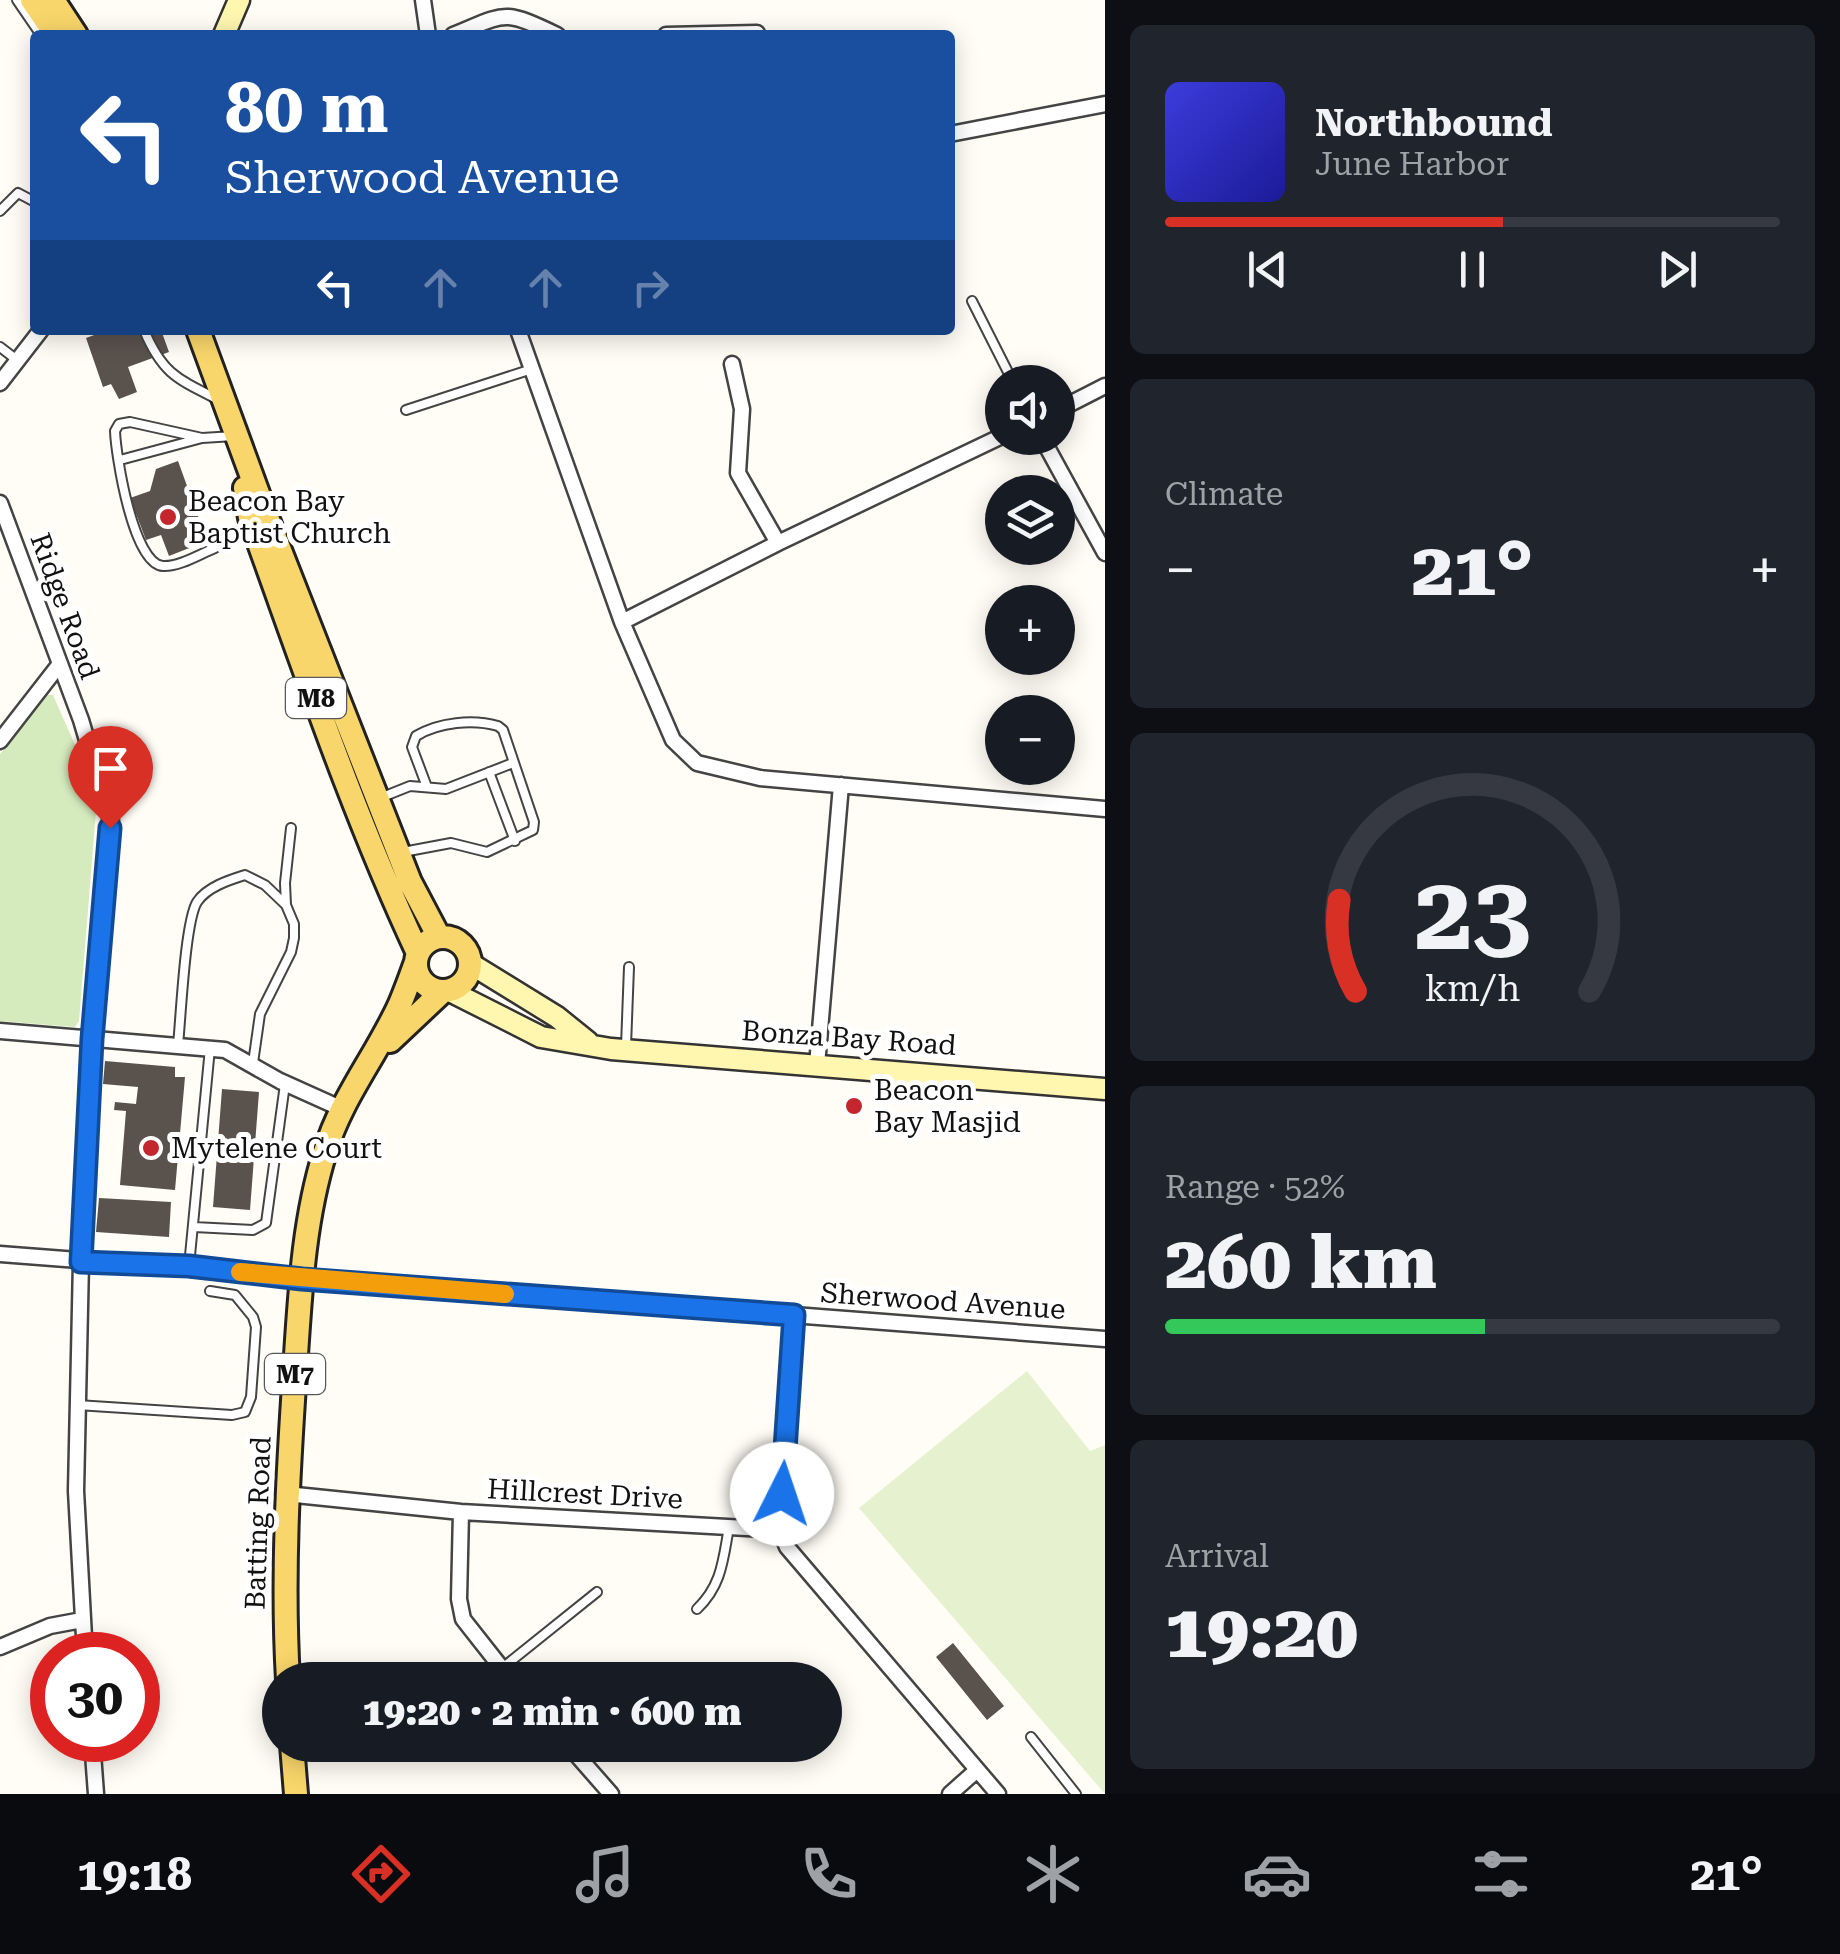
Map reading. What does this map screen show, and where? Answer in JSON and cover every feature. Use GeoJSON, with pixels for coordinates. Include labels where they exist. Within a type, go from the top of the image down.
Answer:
{"type":"FeatureCollection","features":[{"type":"Feature","properties":{"kind":"main road"},"geometry":{"type":"LineString","coordinates":[[32,0],[53,30]]}},
{"type":"Feature","properties":{"kind":"main road"},"geometry":{"type":"LineString","coordinates":[[53,0],[73,30]]}},
{"type":"Feature","properties":{"kind":"main road","name":"M8"},"geometry":{"type":"LineString","coordinates":[[200,335],[398,853],[423,910],[440,937]]}},
{"type":"Feature","properties":{"kind":"main road","name":"M8"},"geometry":{"type":"LineString","coordinates":[[236,436],[250,518],[378,864],[417,957]]}},
{"type":"Feature","properties":{"kind":"main road"},"geometry":{"type":"LineString","coordinates":[[440,937],[458,940],[471,964],[465,981],[446,991],[426,985],[420,978],[417,957],[430,940],[440,937]]}},
{"type":"Feature","properties":{"kind":"main road","name":"Batting Road"},"geometry":{"type":"LineString","coordinates":[[287,1662],[283,1596],[286,1494],[302,1279],[316,1185],[340,1108],[399,1006],[417,957]]}},
{"type":"Feature","properties":{"kind":"main road","name":"Batting Road"},"geometry":{"type":"LineString","coordinates":[[358,1078],[401,1028],[446,991]]}},
{"type":"Feature","properties":{"kind":"main road"},"geometry":{"type":"LineString","coordinates":[[293,1762],[296,1794]]}},
{"type":"Feature","properties":{"kind":"street"},"geometry":{"type":"LineString","coordinates":[[226,30],[239,0]]}},
{"type":"Feature","properties":{"kind":"street"},"geometry":{"type":"LineString","coordinates":[[423,0],[427,30]]}},
{"type":"Feature","properties":{"kind":"street"},"geometry":{"type":"LineString","coordinates":[[464,30],[501,15],[543,30]]}},
{"type":"Feature","properties":{"kind":"street"},"geometry":{"type":"LineString","coordinates":[[955,133],[1105,104]]}},
{"type":"Feature","properties":{"kind":"street"},"geometry":{"type":"LineString","coordinates":[[1,380],[37,335]]}},
{"type":"Feature","properties":{"kind":"street"},"geometry":{"type":"LineString","coordinates":[[520,335],[622,622],[670,734],[689,758],[760,778],[1105,809]]}},
{"type":"Feature","properties":{"kind":"street"},"geometry":{"type":"LineString","coordinates":[[732,364],[742,409],[738,473],[778,543]]}},
{"type":"Feature","properties":{"kind":"street"},"geometry":{"type":"LineString","coordinates":[[1075,401],[1105,386]]}},
{"type":"Feature","properties":{"kind":"street"},"geometry":{"type":"LineString","coordinates":[[622,622],[985,444]]}},
{"type":"Feature","properties":{"kind":"street"},"geometry":{"type":"LineString","coordinates":[[1051,455],[1105,553]]}},
{"type":"Feature","properties":{"kind":"street","name":"Ridge Road"},"geometry":{"type":"LineString","coordinates":[[0,503],[81,720],[110,820],[92,1039],[81,1262],[76,1491],[83,1632]]}},
{"type":"Feature","properties":{"kind":"street"},"geometry":{"type":"LineString","coordinates":[[0,741],[59,666]]}},
{"type":"Feature","properties":{"kind":"street"},"geometry":{"type":"LineString","coordinates":[[817,1065],[840,785]]}},
{"type":"Feature","properties":{"kind":"street","name":"Bonza Bay Road"},"geometry":{"type":"LineString","coordinates":[[471,964],[557,1017],[589,1043]]}},
{"type":"Feature","properties":{"kind":"street","name":"Bonza Bay Road"},"geometry":{"type":"LineString","coordinates":[[446,991],[541,1038],[626,1050],[1105,1089]]}},
{"type":"Feature","properties":{"kind":"street"},"geometry":{"type":"LineString","coordinates":[[0,1031],[224,1050],[340,1108]]}},
{"type":"Feature","properties":{"kind":"street","name":"Sherwood Avenue"},"geometry":{"type":"LineString","coordinates":[[0,1254],[1105,1338]]}},
{"type":"Feature","properties":{"kind":"street"},"geometry":{"type":"LineString","coordinates":[[794,1315],[780,1530],[787,1546],[998,1794]]}},
{"type":"Feature","properties":{"kind":"street","name":"Hillcrest Drive"},"geometry":{"type":"LineString","coordinates":[[286,1494],[461,1512],[780,1530]]}},
{"type":"Feature","properties":{"kind":"street"},"geometry":{"type":"LineString","coordinates":[[461,1512],[460,1608],[468,1628],[496,1662]]}},
{"type":"Feature","properties":{"kind":"street"},"geometry":{"type":"LineString","coordinates":[[0,1647],[50,1626],[82,1620]]}},
{"type":"Feature","properties":{"kind":"street"},"geometry":{"type":"LineString","coordinates":[[94,1762],[96,1794]]}},
{"type":"Feature","properties":{"kind":"street"},"geometry":{"type":"LineString","coordinates":[[583,1762],[611,1794]]}},
{"type":"Feature","properties":{"kind":"street"},"geometry":{"type":"LineString","coordinates":[[950,1794],[977,1770]]}},
{"type":"Feature","properties":{"kind":"lane"},"geometry":{"type":"LineString","coordinates":[[17,0],[38,30]]}},
{"type":"Feature","properties":{"kind":"lane"},"geometry":{"type":"LineString","coordinates":[[0,211],[18,193],[30,199]]}},
{"type":"Feature","properties":{"kind":"lane"},"geometry":{"type":"LineString","coordinates":[[972,301],[1005,365]]}},
{"type":"Feature","properties":{"kind":"lane"},"geometry":{"type":"LineString","coordinates":[[146,335],[160,364],[171,375],[224,402]]}},
{"type":"Feature","properties":{"kind":"lane"},"geometry":{"type":"LineString","coordinates":[[0,347],[17,360]]}},
{"type":"Feature","properties":{"kind":"lane"},"geometry":{"type":"LineString","coordinates":[[406,410],[532,369]]}},
{"type":"Feature","properties":{"kind":"lane"},"geometry":{"type":"LineString","coordinates":[[202,438],[151,424],[122,422],[114,430],[134,528],[152,561],[168,565],[215,548]]}},
{"type":"Feature","properties":{"kind":"lane"},"geometry":{"type":"LineString","coordinates":[[120,460],[202,438],[236,436]]}},
{"type":"Feature","properties":{"kind":"lane"},"geometry":{"type":"LineString","coordinates":[[398,853],[450,843],[486,852],[529,834],[534,822],[503,730],[498,726],[434,726],[416,736],[412,747],[427,787]]}},
{"type":"Feature","properties":{"kind":"lane"},"geometry":{"type":"LineString","coordinates":[[378,798],[410,786],[446,789],[513,763]]}},
{"type":"Feature","properties":{"kind":"lane"},"geometry":{"type":"LineString","coordinates":[[489,772],[514,840]]}},
{"type":"Feature","properties":{"kind":"lane"},"geometry":{"type":"LineString","coordinates":[[286,905],[292,828]]}},
{"type":"Feature","properties":{"kind":"lane"},"geometry":{"type":"LineString","coordinates":[[178,1045],[191,922],[197,902],[212,889],[245,875],[266,885],[286,905],[294,924],[292,952],[260,1014],[253,1064]]}},
{"type":"Feature","properties":{"kind":"lane"},"geometry":{"type":"LineString","coordinates":[[626,1050],[629,967]]}},
{"type":"Feature","properties":{"kind":"lane"},"geometry":{"type":"LineString","coordinates":[[189,1266],[210,1048]]}},
{"type":"Feature","properties":{"kind":"lane"},"geometry":{"type":"LineString","coordinates":[[194,1227],[253,1230],[266,1222],[286,1084]]}},
{"type":"Feature","properties":{"kind":"lane"},"geometry":{"type":"LineString","coordinates":[[78,1405],[232,1415],[245,1412],[251,1396],[255,1322],[235,1295],[210,1291]]}},
{"type":"Feature","properties":{"kind":"lane"},"geometry":{"type":"LineString","coordinates":[[696,1609],[718,1583],[729,1527]]}},
{"type":"Feature","properties":{"kind":"lane"},"geometry":{"type":"LineString","coordinates":[[519,1662],[597,1592]]}},
{"type":"Feature","properties":{"kind":"lane"},"geometry":{"type":"LineString","coordinates":[[1031,1737],[1076,1794]]}},
{"type":"Feature","properties":{"kind":"green space"},"geometry":{"type":"Polygon","coordinates":[[[47,695],[53,695],[86,770],[96,811],[79,1021],[75,1027],[0,1021],[0,754],[47,695]]]}},
{"type":"Feature","properties":{"kind":"green space"},"geometry":{"type":"Polygon","coordinates":[[[1027,1371],[1090,1451],[1105,1445],[1105,1794],[859,1508],[1027,1371]]]}},
{"type":"Feature","properties":{"kind":"building"},"geometry":{"type":"Polygon","coordinates":[[[163,335],[169,352],[128,367],[137,392],[119,399],[111,384],[103,387],[86,338],[163,335]]]}},
{"type":"Feature","properties":{"kind":"building","name":"Beacon Bay Baptist Church"},"geometry":{"type":"Polygon","coordinates":[[[178,461],[207,541],[169,556],[161,535],[146,540],[130,498],[150,491],[156,469],[178,461]]]}},
{"type":"Feature","properties":{"kind":"building","name":"Mytelene Court"},"geometry":{"type":"Polygon","coordinates":[[[105,1061],[175,1067],[175,1077],[185,1077],[175,1190],[120,1185],[126,1111],[114,1110],[115,1102],[136,1104],[138,1087],[103,1084],[105,1061]]]}},
{"type":"Feature","properties":{"kind":"building"},"geometry":{"type":"Polygon","coordinates":[[[222,1089],[259,1092],[250,1210],[213,1207],[222,1089]]]}},
{"type":"Feature","properties":{"kind":"building"},"geometry":{"type":"Polygon","coordinates":[[[99,1198],[171,1202],[169,1237],[96,1232],[99,1198]]]}},
{"type":"Feature","properties":{"kind":"building"},"geometry":{"type":"Polygon","coordinates":[[[953,1643],[1004,1706],[987,1720],[936,1657],[953,1643]]]}},
{"type":"Feature","properties":{"kind":"slow traffic"},"geometry":{"type":"LineString","coordinates":[[240,1272],[505,1294]]}},
{"type":"Feature","properties":{"kind":"place","name":"Beacon Bay Baptist Church"},"geometry":{"type":"Point","coordinates":[168,517]}},
{"type":"Feature","properties":{"kind":"place","name":"Beacon Bay Masjid"},"geometry":{"type":"Point","coordinates":[854,1106]}},
{"type":"Feature","properties":{"kind":"place","name":"Mytelene Court"},"geometry":{"type":"Point","coordinates":[151,1148]}},
{"type":"Feature","properties":{"kind":"route"},"geometry":{"type":"LineString","coordinates":[[110,828],[92,1039],[81,1262],[189,1266],[302,1279],[794,1315],[782,1494]]}}]}
